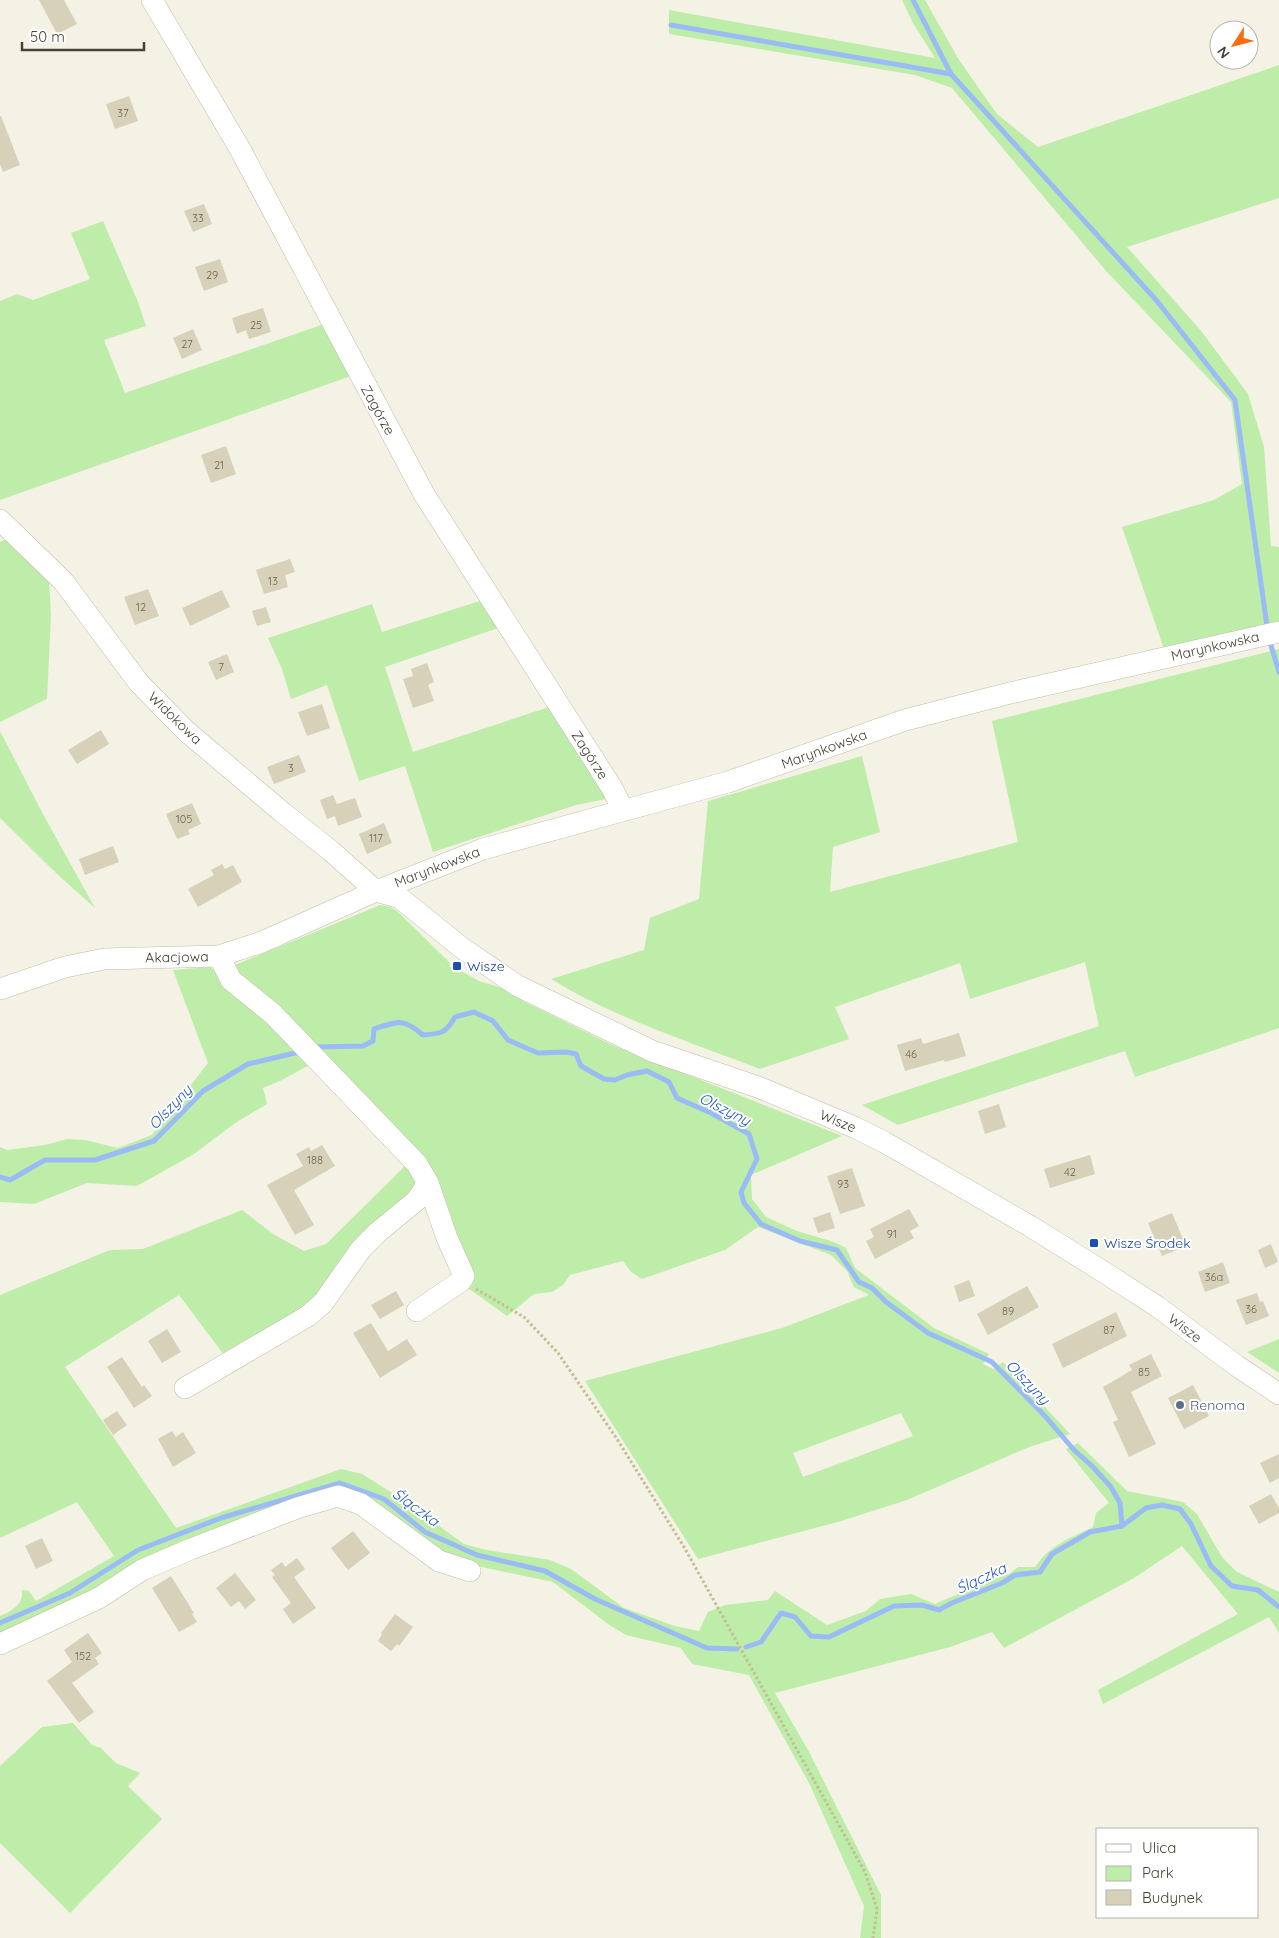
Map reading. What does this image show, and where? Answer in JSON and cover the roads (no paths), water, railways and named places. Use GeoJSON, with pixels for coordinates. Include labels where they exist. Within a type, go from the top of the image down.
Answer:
{"type":"FeatureCollection","features":[{"type":"Feature","properties":{"kind":"street","name":"Zagórze"},"geometry":{"type":"LineString","coordinates":[[152,0],[240,149],[424,494],[612,788],[623,810]]}},
{"type":"Feature","properties":{"kind":"street","name":"Widokowa"},"geometry":{"type":"LineString","coordinates":[[0,520],[63,581],[139,683],[186,731],[331,851],[376,891]]}},
{"type":"Feature","properties":{"kind":"street","name":"Marynkowska"},"geometry":{"type":"LineString","coordinates":[[376,891],[482,849],[728,782],[905,720],[1020,691],[1279,632]]}},
{"type":"Feature","properties":{"kind":"street","name":"Akacjowa"},"geometry":{"type":"LineString","coordinates":[[0,989],[65,967],[104,959],[219,956],[262,942],[376,891]]}},
{"type":"Feature","properties":{"kind":"street","name":"Wisze"},"geometry":{"type":"LineString","coordinates":[[376,891],[400,898],[462,948],[518,986],[652,1051],[758,1087],[854,1127],[900,1151],[1030,1226],[1110,1276],[1158,1307],[1237,1366],[1279,1394]]}},
{"type":"Feature","properties":{"kind":"street"},"geometry":{"type":"LineString","coordinates":[[219,956],[231,980],[273,1014],[381,1125],[417,1164],[428,1183],[446,1238],[464,1276],[461,1281],[417,1311]]}},
{"type":"Feature","properties":{"kind":"street"},"geometry":{"type":"LineString","coordinates":[[185,1388],[308,1316],[323,1303],[361,1249],[378,1232],[417,1200],[428,1183]]}},
{"type":"Feature","properties":{"kind":"street"},"geometry":{"type":"LineString","coordinates":[[0,1644],[99,1598],[142,1570],[182,1552],[297,1508],[338,1496],[362,1504],[439,1561],[470,1571]]}},
{"type":"Feature","properties":{"kind":"waterway"},"geometry":{"type":"LineString","coordinates":[[913,0],[951,74]]}},
{"type":"Feature","properties":{"kind":"waterway"},"geometry":{"type":"LineString","coordinates":[[671,25],[951,74],[1157,301],[1235,400],[1267,626]]}},
{"type":"Feature","properties":{"kind":"waterway"},"geometry":{"type":"LineString","coordinates":[[1270,642],[1279,672]]}},
{"type":"Feature","properties":{"kind":"waterway","name":"Olszyny"},"geometry":{"type":"LineString","coordinates":[[315,1047],[363,1046],[373,1041],[374,1029],[395,1023],[410,1026],[423,1035],[439,1033],[446,1029],[455,1017],[474,1012],[493,1021],[508,1040],[538,1053],[566,1052],[576,1054],[581,1066],[604,1079],[615,1080],[627,1075],[647,1071],[669,1082],[677,1098],[711,1113],[749,1134],[757,1159],[741,1192],[744,1203],[761,1224],[800,1241],[837,1250],[859,1282],[872,1288],[886,1302],[928,1333],[992,1362],[1111,1487],[1120,1503],[1122,1526]]}},
{"type":"Feature","properties":{"kind":"waterway","name":"Olszyny"},"geometry":{"type":"LineString","coordinates":[[0,1177],[10,1180],[45,1160],[95,1160],[154,1141],[203,1091],[248,1064],[299,1052]]}},
{"type":"Feature","properties":{"kind":"waterway","name":"Ślączka"},"geometry":{"type":"LineString","coordinates":[[0,1623],[70,1593],[138,1550],[221,1518],[340,1483],[384,1499],[425,1532],[477,1555],[545,1571],[595,1599],[707,1648],[737,1649]]}},
{"type":"Feature","properties":{"kind":"waterway","name":"Ślączka"},"geometry":{"type":"LineString","coordinates":[[746,1647],[761,1642],[781,1613],[795,1617],[811,1636],[829,1637],[894,1606],[922,1605],[939,1610],[1002,1583],[1015,1575],[1040,1572],[1052,1554],[1090,1532],[1122,1526],[1146,1508],[1162,1505],[1180,1509],[1191,1524],[1211,1566],[1232,1586],[1258,1590],[1279,1607]]}},
{"type":"Feature","properties":{"kind":"place","name":"Wisze"},"geometry":{"type":"Point","coordinates":[457,966]}},
{"type":"Feature","properties":{"kind":"place","name":"Wisze Środek"},"geometry":{"type":"Point","coordinates":[1094,1243]}},
{"type":"Feature","properties":{"kind":"place","name":"Renoma"},"geometry":{"type":"Point","coordinates":[1180,1405]}}]}
